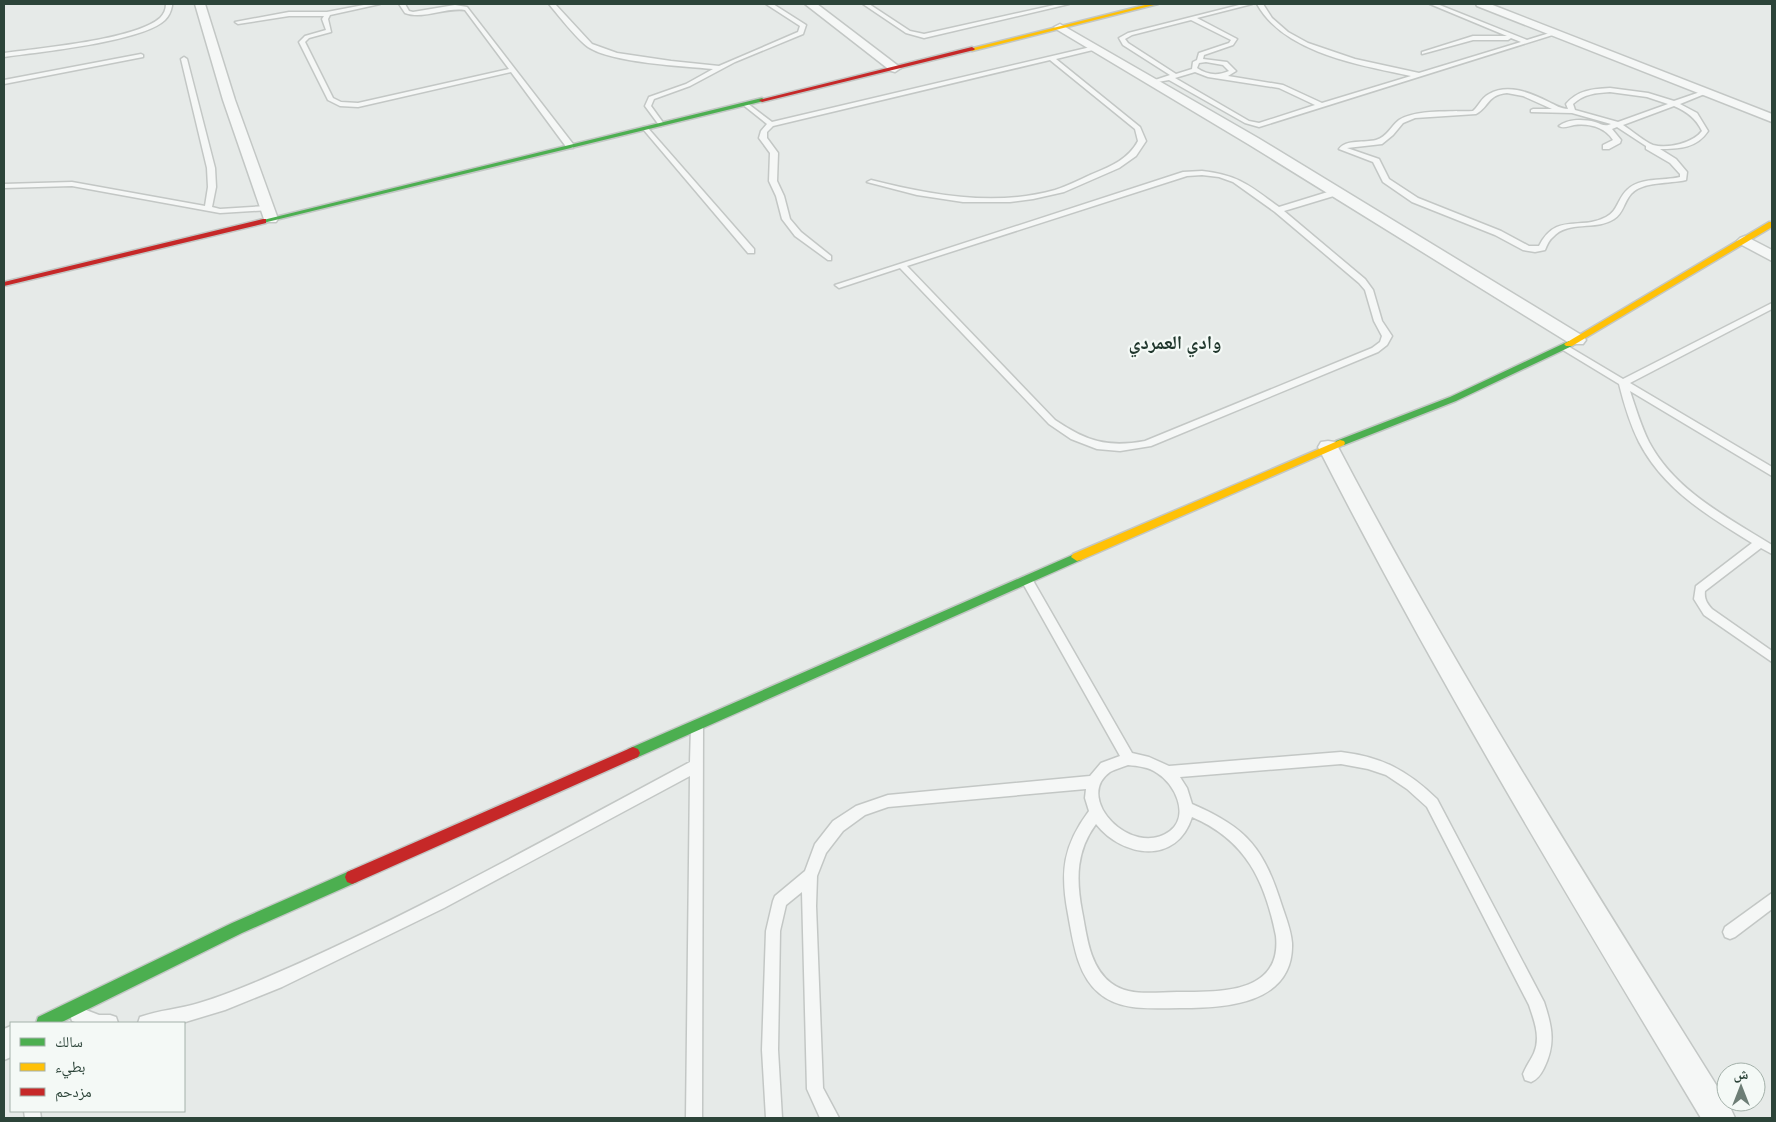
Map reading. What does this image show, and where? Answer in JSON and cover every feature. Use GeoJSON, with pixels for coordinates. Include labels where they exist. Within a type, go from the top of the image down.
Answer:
{"type":"FeatureCollection","features":[{"type":"Feature","properties":{"kind":"street"},"geometry":{"type":"LineString","coordinates":[[200,4],[229,100],[269,213]]}},
{"type":"Feature","properties":{"kind":"street"},"geometry":{"type":"LineString","coordinates":[[810,4],[895,68]]}},
{"type":"Feature","properties":{"kind":"street"},"geometry":{"type":"LineString","coordinates":[[4,284],[269,213],[570,146],[1155,4]]}},
{"type":"Feature","properties":{"kind":"street"},"geometry":{"type":"LineString","coordinates":[[1481,4],[1772,118]]}},
{"type":"Feature","properties":{"kind":"street"},"geometry":{"type":"LineString","coordinates":[[1060,27],[1154,82],[1577,340]]}},
{"type":"Feature","properties":{"kind":"street"},"geometry":{"type":"LineString","coordinates":[[46,1022],[237,928],[1328,447],[1453,399],[1577,340],[1772,224]]}},
{"type":"Feature","properties":{"kind":"street"},"geometry":{"type":"LineString","coordinates":[[1745,241],[1772,256]]}},
{"type":"Feature","properties":{"kind":"street"},"geometry":{"type":"LineString","coordinates":[[1328,447],[1368,526],[1440,657],[1719,1118]]}},
{"type":"Feature","properties":{"kind":"lane"},"geometry":{"type":"LineString","coordinates":[[4,55],[132,33],[161,20],[168,11],[169,4]]}},
{"type":"Feature","properties":{"kind":"lane"},"geometry":{"type":"LineString","coordinates":[[238,22],[279,15],[328,14],[377,4]]}},
{"type":"Feature","properties":{"kind":"lane"},"geometry":{"type":"LineString","coordinates":[[402,4],[407,12],[413,14],[455,7],[467,9],[570,146]]}},
{"type":"Feature","properties":{"kind":"lane"},"geometry":{"type":"LineString","coordinates":[[552,4],[596,49],[614,54],[719,68]]}},
{"type":"Feature","properties":{"kind":"lane"},"geometry":{"type":"LineString","coordinates":[[661,124],[648,106],[652,98],[688,85],[719,68],[801,33],[803,25],[769,4]]}},
{"type":"Feature","properties":{"kind":"lane"},"geometry":{"type":"LineString","coordinates":[[866,4],[908,32],[924,36],[1066,4]]}},
{"type":"Feature","properties":{"kind":"lane"},"geometry":{"type":"LineString","coordinates":[[1250,4],[1130,34],[1122,38],[1125,44],[1172,77],[1255,125],[1556,33]]}},
{"type":"Feature","properties":{"kind":"lane"},"geometry":{"type":"LineString","coordinates":[[1260,4],[1269,19],[1280,28],[1311,45],[1361,62],[1418,76]]}},
{"type":"Feature","properties":{"kind":"lane"},"geometry":{"type":"LineString","coordinates":[[1432,4],[1527,42]]}},
{"type":"Feature","properties":{"kind":"lane"},"geometry":{"type":"LineString","coordinates":[[277,8],[279,15]]}},
{"type":"Feature","properties":{"kind":"lane"},"geometry":{"type":"LineString","coordinates":[[328,14],[324,19],[328,31],[307,38],[302,42],[330,100],[340,104],[363,104],[513,70]]}},
{"type":"Feature","properties":{"kind":"lane"},"geometry":{"type":"LineString","coordinates":[[1192,18],[1234,39],[1232,44],[1202,54],[1200,61]]}},
{"type":"Feature","properties":{"kind":"lane"},"geometry":{"type":"LineString","coordinates":[[1424,53],[1473,38],[1520,39]]}},
{"type":"Feature","properties":{"kind":"lane"},"geometry":{"type":"LineString","coordinates":[[828,258],[798,234],[786,219],[780,196],[773,181],[774,153],[763,138],[764,131],[771,124],[1095,48]]}},
{"type":"Feature","properties":{"kind":"lane"},"geometry":{"type":"LineString","coordinates":[[4,82],[141,56]]}},
{"type":"Feature","properties":{"kind":"lane"},"geometry":{"type":"LineString","coordinates":[[184,59],[211,168],[212,187],[208,209]]}},
{"type":"Feature","properties":{"kind":"lane"},"geometry":{"type":"LineString","coordinates":[[872,182],[924,195],[962,200],[1012,199],[1057,192],[1123,164],[1137,154],[1142,141],[1138,128],[1106,100],[1052,59]]}},
{"type":"Feature","properties":{"kind":"lane"},"geometry":{"type":"LineString","coordinates":[[1196,70],[1194,65],[1200,61],[1219,61],[1232,68],[1230,73],[1214,76]]}},
{"type":"Feature","properties":{"kind":"lane"},"geometry":{"type":"LineString","coordinates":[[1154,82],[1196,70],[1214,76],[1282,86],[1322,106]]}},
{"type":"Feature","properties":{"kind":"lane"},"geometry":{"type":"LineString","coordinates":[[1572,111],[1569,104],[1573,97],[1583,92],[1598,90],[1635,92],[1673,103],[1691,112],[1701,121],[1705,131],[1702,139],[1681,146],[1649,146]]}},
{"type":"Feature","properties":{"kind":"lane"},"geometry":{"type":"LineString","coordinates":[[1605,129],[1704,92]]}},
{"type":"Feature","properties":{"kind":"lane"},"geometry":{"type":"LineString","coordinates":[[1533,111],[1572,111],[1617,124],[1678,164],[1684,174],[1682,178],[1641,185],[1631,189],[1623,197],[1616,213],[1611,218],[1603,221],[1562,227],[1551,233],[1544,240],[1542,248],[1535,250],[1526,248],[1498,233],[1415,200],[1386,180],[1376,161],[1343,149],[1345,146],[1379,142],[1391,134],[1401,122],[1414,116],[1474,113],[1482,107],[1488,96],[1494,93],[1523,94],[1560,110]]}},
{"type":"Feature","properties":{"kind":"lane"},"geometry":{"type":"LineString","coordinates":[[745,104],[771,124]]}},
{"type":"Feature","properties":{"kind":"lane"},"geometry":{"type":"LineString","coordinates":[[1562,126],[1580,123],[1605,129],[1616,136],[1617,140],[1616,143],[1606,146]]}},
{"type":"Feature","properties":{"kind":"lane"},"geometry":{"type":"LineString","coordinates":[[645,128],[751,251]]}},
{"type":"Feature","properties":{"kind":"lane"},"geometry":{"type":"LineString","coordinates":[[839,285],[901,265],[1186,174],[1202,172],[1220,174],[1236,180],[1278,210],[1362,281],[1369,290],[1378,321],[1387,336],[1384,343],[1375,350],[1156,440],[1130,448],[1108,449],[1067,434],[1052,422],[901,265]]}},
{"type":"Feature","properties":{"kind":"lane"},"geometry":{"type":"LineString","coordinates":[[4,186],[49,183],[92,186],[208,209],[269,213]]}},
{"type":"Feature","properties":{"kind":"lane"},"geometry":{"type":"LineString","coordinates":[[1278,210],[1334,192]]}},
{"type":"Feature","properties":{"kind":"lane"},"geometry":{"type":"LineString","coordinates":[[1623,383],[1772,306]]}},
{"type":"Feature","properties":{"kind":"lane"},"geometry":{"type":"LineString","coordinates":[[1563,347],[1772,472]]}},
{"type":"Feature","properties":{"kind":"lane"},"geometry":{"type":"LineString","coordinates":[[1623,383],[1645,445],[1661,467],[1690,497],[1772,550]]}},
{"type":"Feature","properties":{"kind":"lane"},"geometry":{"type":"LineString","coordinates":[[1760,543],[1700,589],[1698,595],[1708,612],[1772,657]]}},
{"type":"Feature","properties":{"kind":"lane"},"geometry":{"type":"LineString","coordinates":[[1028,580],[1128,759]]}},
{"type":"Feature","properties":{"kind":"lane"},"geometry":{"type":"LineString","coordinates":[[694,1118],[697,725]]}},
{"type":"Feature","properties":{"kind":"lane"},"geometry":{"type":"LineString","coordinates":[[1168,772],[1184,795],[1187,808],[1185,820],[1179,831],[1170,839],[1157,844],[1142,845],[1128,842],[1114,835],[1103,825],[1096,813],[1092,800],[1094,782],[1104,768],[1115,762],[1128,759],[1142,760],[1168,772],[1341,758],[1365,760],[1382,766],[1413,784],[1432,804],[1536,1002],[1545,1029],[1544,1055],[1531,1074]]}},
{"type":"Feature","properties":{"kind":"lane"},"geometry":{"type":"LineString","coordinates":[[153,1022],[179,1018],[222,1003],[311,965],[421,913],[697,765]]}},
{"type":"Feature","properties":{"kind":"lane"},"geometry":{"type":"LineString","coordinates":[[831,1118],[826,1113],[815,1089],[809,925],[810,876],[820,849],[838,826],[861,810],[888,802],[1094,782]]}},
{"type":"Feature","properties":{"kind":"lane"},"geometry":{"type":"LineString","coordinates":[[1096,813],[1081,832],[1071,856],[1069,881],[1082,948],[1090,970],[1106,988],[1126,999],[1148,1000],[1220,1000],[1257,991],[1271,980],[1280,965],[1284,947],[1268,878],[1254,853],[1235,833],[1212,818],[1187,808]]}},
{"type":"Feature","properties":{"kind":"lane"},"geometry":{"type":"LineString","coordinates":[[774,1118],[770,1050],[773,931],[780,901],[810,876]]}},
{"type":"Feature","properties":{"kind":"lane"},"geometry":{"type":"LineString","coordinates":[[1730,932],[1772,900]]}},
{"type":"Feature","properties":{"kind":"lane"},"geometry":{"type":"LineString","coordinates":[[67,1011],[96,1022]]}},
{"type":"Feature","properties":{"kind":"traffic: fast"},"geometry":{"type":"LineString","coordinates":[[263,221],[762,100]]}},
{"type":"Feature","properties":{"kind":"traffic: fast"},"geometry":{"type":"LineString","coordinates":[[1340,443],[1453,399],[1569,344]]}},
{"type":"Feature","properties":{"kind":"traffic: fast"},"geometry":{"type":"LineString","coordinates":[[633,753],[1077,557]]}},
{"type":"Feature","properties":{"kind":"traffic: fast"},"geometry":{"type":"LineString","coordinates":[[46,1022],[237,928],[352,877]]}},
{"type":"Feature","properties":{"kind":"traffic: slow"},"geometry":{"type":"LineString","coordinates":[[972,49],[1155,4]]}},
{"type":"Feature","properties":{"kind":"traffic: slow"},"geometry":{"type":"LineString","coordinates":[[1569,344],[1772,224]]}},
{"type":"Feature","properties":{"kind":"traffic: slow"},"geometry":{"type":"LineString","coordinates":[[1077,557],[1340,443]]}},
{"type":"Feature","properties":{"kind":"traffic: jam"},"geometry":{"type":"LineString","coordinates":[[762,100],[972,49]]}},
{"type":"Feature","properties":{"kind":"traffic: jam"},"geometry":{"type":"LineString","coordinates":[[4,284],[263,221]]}},
{"type":"Feature","properties":{"kind":"traffic: jam"},"geometry":{"type":"LineString","coordinates":[[352,877],[633,753]]}},
{"type":"Feature","properties":{"kind":"district","name":"وادي العمردي"},"geometry":{"type":"Point","coordinates":[1175,342]}}]}
